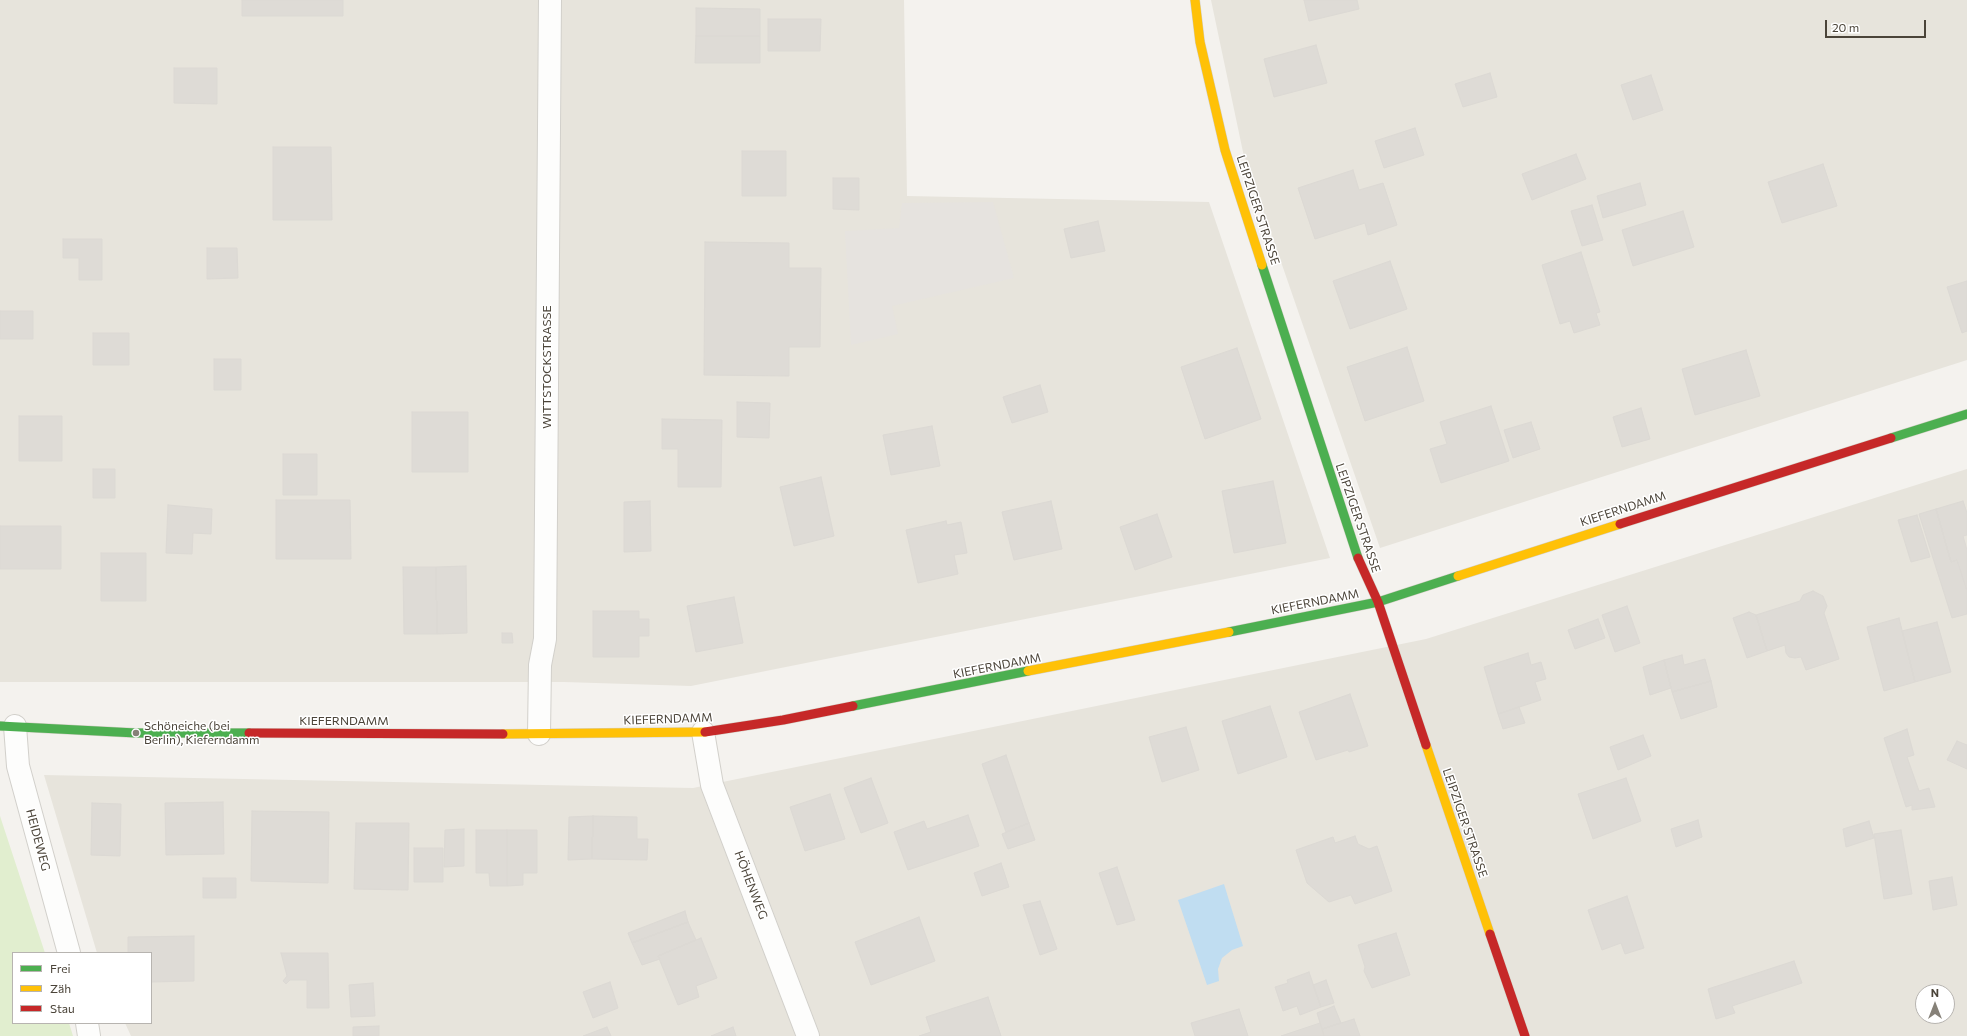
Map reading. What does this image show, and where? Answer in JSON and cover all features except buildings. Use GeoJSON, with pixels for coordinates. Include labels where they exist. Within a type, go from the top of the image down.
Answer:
{"type":"FeatureCollection","features":[{"type":"Feature","properties":{"kind":"street","name":"WITTSTOCKSTRASSE"},"geometry":{"type":"LineString","coordinates":[[538,734],[540,665],[545,639],[550,0]]}},
{"type":"Feature","properties":{"kind":"street","name":"LEIPZIGER STRASSE"},"geometry":{"type":"LineString","coordinates":[[1195,0],[1200,42],[1225,150],[1359,562],[1378,602],[1525,1036]]}},
{"type":"Feature","properties":{"kind":"street","name":"KIEFERNDAMM"},"geometry":{"type":"LineString","coordinates":[[8,726],[136,733],[538,734],[703,732],[783,720],[1378,602],[1705,496],[1967,414]]}},
{"type":"Feature","properties":{"kind":"street","name":"HEIDEWEG"},"geometry":{"type":"LineString","coordinates":[[8,726],[69,952]]}},
{"type":"Feature","properties":{"kind":"street","name":"HÖHENWEG"},"geometry":{"type":"LineString","coordinates":[[703,732],[712,785],[808,1036]]}},
{"type":"Feature","properties":{"kind":"street"},"geometry":{"type":"LineString","coordinates":[[86,1024],[90,1036]]}},
{"type":"Feature","properties":{"kind":"shaded area"},"geometry":{"type":"Polygon","coordinates":[[[0,0],[904,0],[907,196],[1209,202],[1330,558],[691,686],[564,682],[0,682],[0,0]]]}},
{"type":"Feature","properties":{"kind":"shaded area"},"geometry":{"type":"Polygon","coordinates":[[[1211,0],[1967,0],[1967,360],[1380,548],[1243,152],[1211,0]]]}},
{"type":"Feature","properties":{"kind":"shaded area"},"geometry":{"type":"Polygon","coordinates":[[[993,202],[1014,278],[892,306],[898,334],[851,345],[845,231],[899,228],[902,203],[993,202]]]}},
{"type":"Feature","properties":{"kind":"shaded area"},"geometry":{"type":"Polygon","coordinates":[[[1967,469],[1967,1036],[131,1036],[125,1024],[152,1024],[152,952],[97,952],[44,775],[693,788],[1426,639],[1967,469]]]}},
{"type":"Feature","properties":{"kind":"green space"},"geometry":{"type":"Polygon","coordinates":[[[0,816],[45,952],[12,952],[12,1024],[69,1024],[73,1036],[0,1036],[0,816]]]}},
{"type":"Feature","properties":{"kind":"water"},"geometry":{"type":"Polygon","coordinates":[[[1224,884],[1243,946],[1232,950],[1222,958],[1218,969],[1219,981],[1207,985],[1178,900],[1224,884]]]}},
{"type":"Feature","properties":{"kind":"traffic: fast"},"geometry":{"type":"LineString","coordinates":[[1262,265],[1358,558]]}},
{"type":"Feature","properties":{"kind":"traffic: fast"},"geometry":{"type":"LineString","coordinates":[[1891,438],[1967,414]]}},
{"type":"Feature","properties":{"kind":"traffic: fast"},"geometry":{"type":"LineString","coordinates":[[1229,632],[1378,602],[1458,576]]}},
{"type":"Feature","properties":{"kind":"traffic: fast"},"geometry":{"type":"LineString","coordinates":[[853,706],[1028,671]]}},
{"type":"Feature","properties":{"kind":"traffic: fast"},"geometry":{"type":"LineString","coordinates":[[0,726],[136,733],[249,733]]}},
{"type":"Feature","properties":{"kind":"traffic: slow"},"geometry":{"type":"LineString","coordinates":[[1195,0],[1200,42],[1225,150],[1262,265]]}},
{"type":"Feature","properties":{"kind":"traffic: slow"},"geometry":{"type":"LineString","coordinates":[[1458,576],[1620,524]]}},
{"type":"Feature","properties":{"kind":"traffic: slow"},"geometry":{"type":"LineString","coordinates":[[1028,671],[1229,632]]}},
{"type":"Feature","properties":{"kind":"traffic: slow"},"geometry":{"type":"LineString","coordinates":[[503,734],[705,732]]}},
{"type":"Feature","properties":{"kind":"traffic: slow"},"geometry":{"type":"LineString","coordinates":[[1426,745],[1490,934]]}},
{"type":"Feature","properties":{"kind":"traffic: jam"},"geometry":{"type":"LineString","coordinates":[[1620,524],[1891,438]]}},
{"type":"Feature","properties":{"kind":"traffic: jam"},"geometry":{"type":"LineString","coordinates":[[1358,558],[1378,602],[1426,745]]}},
{"type":"Feature","properties":{"kind":"traffic: jam"},"geometry":{"type":"LineString","coordinates":[[705,732],[783,720],[853,706]]}},
{"type":"Feature","properties":{"kind":"traffic: jam"},"geometry":{"type":"LineString","coordinates":[[249,733],[503,734]]}},
{"type":"Feature","properties":{"kind":"traffic: jam"},"geometry":{"type":"LineString","coordinates":[[1490,934],[1525,1036]]}},
{"type":"Feature","properties":{"kind":"place","name":"Schöneiche (bei Berlin), Kieferndamm"},"geometry":{"type":"Point","coordinates":[136,733]}}]}
